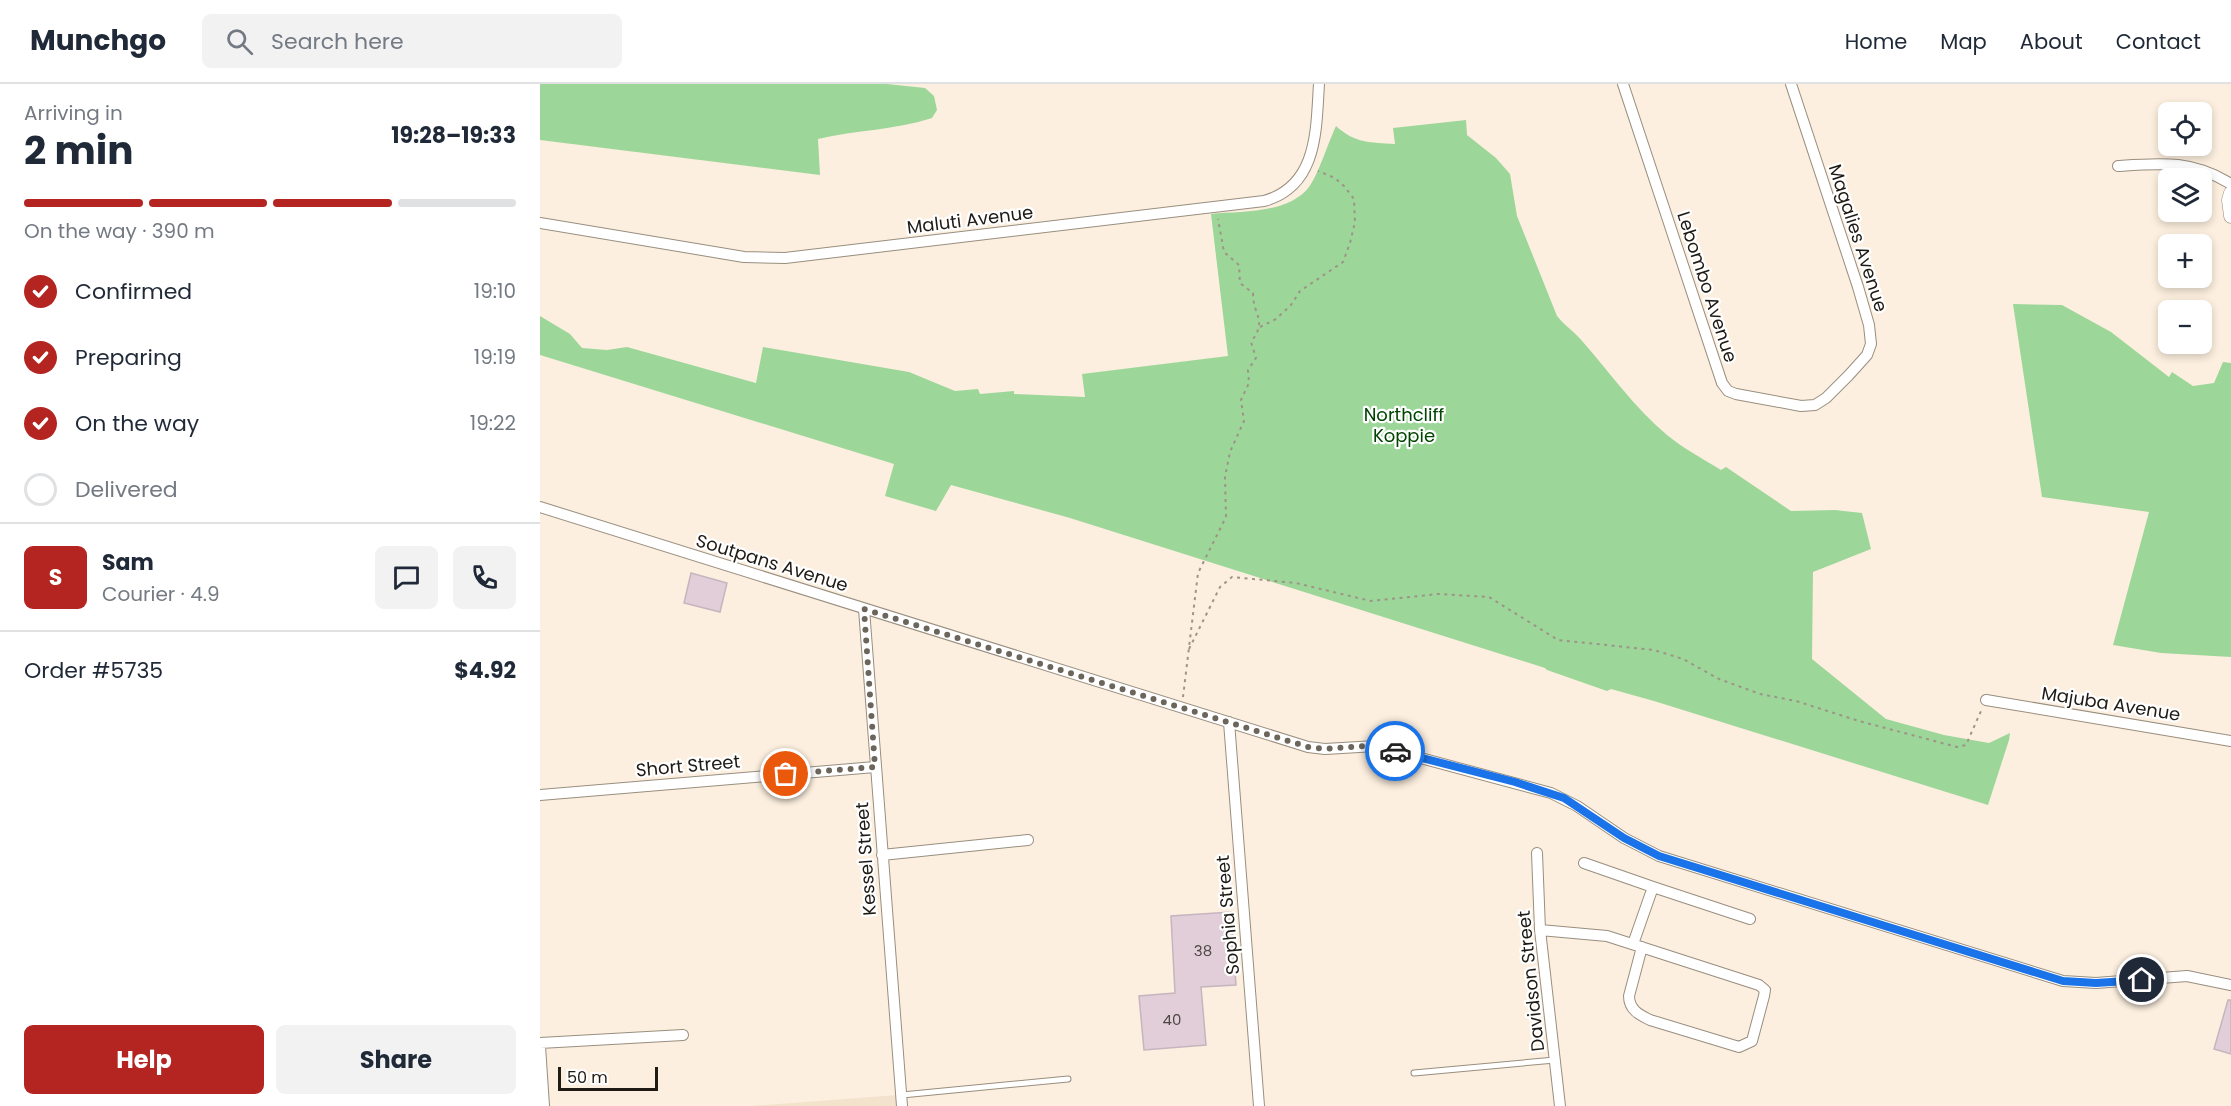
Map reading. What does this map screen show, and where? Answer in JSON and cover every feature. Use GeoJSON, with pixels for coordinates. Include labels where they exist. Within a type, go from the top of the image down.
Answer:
{"type":"FeatureCollection","features":[{"type":"Feature","properties":{"kind":"street","name":"Maluti Avenue"},"geometry":{"type":"LineString","coordinates":[[540,223],[744,257],[785,258],[1264,201],[1277,198],[1291,189],[1308,164],[1317,113],[1319,84]]}},
{"type":"Feature","properties":{"kind":"street","name":"Lebombo Avenue"},"geometry":{"type":"LineString","coordinates":[[1623,84],[1711,355],[1724,387],[1742,396],[1801,406],[1815,405],[1834,391]]}},
{"type":"Feature","properties":{"kind":"street","name":"Magalies Avenue"},"geometry":{"type":"LineString","coordinates":[[1791,84],[1858,287],[1871,339],[1867,355],[1834,391]]}},
{"type":"Feature","properties":{"kind":"street"},"geometry":{"type":"LineString","coordinates":[[2118,166],[2163,163],[2194,166],[2231,184]]}},
{"type":"Feature","properties":{"kind":"street"},"geometry":{"type":"LineString","coordinates":[[2231,193],[2229,200],[2231,216]]}},
{"type":"Feature","properties":{"kind":"street","name":"Soutpans Avenue"},"geometry":{"type":"LineString","coordinates":[[540,507],[1308,747],[1324,749],[1376,746],[1533,787],[1564,798],[1624,838],[1659,856],[2063,981],[2096,983],[2187,976],[2208,978],[2231,985]]}},
{"type":"Feature","properties":{"kind":"street","name":"Kessel Street"},"geometry":{"type":"LineString","coordinates":[[864,609],[901,1100]]}},
{"type":"Feature","properties":{"kind":"street","name":"Majuba Avenue"},"geometry":{"type":"LineString","coordinates":[[1986,700],[2231,741]]}},
{"type":"Feature","properties":{"kind":"street","name":"Sophia Street"},"geometry":{"type":"LineString","coordinates":[[1229,722],[1259,1106]]}},
{"type":"Feature","properties":{"kind":"street","name":"Short Street"},"geometry":{"type":"LineString","coordinates":[[540,795],[875,767]]}},
{"type":"Feature","properties":{"kind":"street"},"geometry":{"type":"LineString","coordinates":[[882,855],[1028,840]]}},
{"type":"Feature","properties":{"kind":"street","name":"Davidson Street"},"geometry":{"type":"LineString","coordinates":[[1537,854],[1540,930],[1560,1106]]}},
{"type":"Feature","properties":{"kind":"street"},"geometry":{"type":"LineString","coordinates":[[1584,863],[1750,919]]}},
{"type":"Feature","properties":{"kind":"street"},"geometry":{"type":"LineString","coordinates":[[1540,930],[1607,936],[1638,946],[1763,987],[1764,996],[1752,1041],[1739,1047],[1650,1020],[1633,1009],[1629,996],[1638,946],[1653,887]]}},
{"type":"Feature","properties":{"kind":"street"},"geometry":{"type":"LineString","coordinates":[[544,1106],[540,1044],[683,1035]]}},
{"type":"Feature","properties":{"kind":"lane"},"geometry":{"type":"LineString","coordinates":[[1414,1073],[1555,1060]]}},
{"type":"Feature","properties":{"kind":"lane"},"geometry":{"type":"LineString","coordinates":[[901,1100],[1068,1079]]}},
{"type":"Feature","properties":{"kind":"path"},"geometry":{"type":"LineString","coordinates":[[1260,327],[1276,319],[1292,306],[1300,291],[1342,262],[1350,243],[1355,222],[1354,199],[1335,178],[1319,172],[1308,164]]}},
{"type":"Feature","properties":{"kind":"path"},"geometry":{"type":"LineString","coordinates":[[1182,708],[1198,573],[1227,517],[1225,477],[1230,452],[1244,421],[1241,400],[1249,383],[1248,370],[1256,358],[1251,342],[1258,332],[1261,321],[1253,306],[1253,293],[1240,283],[1239,265],[1224,252],[1217,207]]}},
{"type":"Feature","properties":{"kind":"path"},"geometry":{"type":"LineString","coordinates":[[1189,649],[1221,587],[1232,577],[1296,583],[1371,602],[1438,594],[1489,597],[1558,640],[1654,650],[1683,658],[1719,679],[1760,694],[1796,701],[1859,721],[1957,747],[1966,745],[1986,700]]}},
{"type":"Feature","properties":{"kind":"shaded area"},"geometry":{"type":"Polygon","coordinates":[[[897,1095],[898,1106],[752,1106],[897,1095]]]}},
{"type":"Feature","properties":{"kind":"green space"},"geometry":{"type":"Polygon","coordinates":[[[540,84],[887,84],[925,88],[934,96],[937,110],[932,118],[918,122],[818,139],[820,175],[540,140],[540,84]]]}},
{"type":"Feature","properties":{"kind":"green space","name":"Northcliff Koppie"},"geometry":{"type":"Polygon","coordinates":[[[1466,120],[1467,135],[1496,158],[1510,174],[1517,216],[1557,316],[1580,338],[1655,425],[1686,449],[1721,470],[1726,467],[1791,511],[1835,510],[1862,513],[1871,549],[1813,572],[1812,659],[1886,719],[1944,735],[1989,743],[2010,733],[1988,805],[1654,701],[1611,689],[1607,691],[1545,668],[1070,518],[951,485],[936,511],[885,496],[894,464],[540,355],[540,316],[570,334],[582,348],[607,350],[627,347],[756,383],[763,347],[909,372],[955,391],[978,389],[980,394],[1014,391],[1014,394],[1085,397],[1082,374],[1228,356],[1211,214],[1264,210],[1277,207],[1300,196],[1313,181],[1336,126],[1357,139],[1395,144],[1393,128],[1466,120]]]}},
{"type":"Feature","properties":{"kind":"green space"},"geometry":{"type":"Polygon","coordinates":[[[2013,304],[2062,305],[2111,332],[2169,377],[2172,372],[2193,386],[2214,383],[2223,362],[2231,363],[2231,657],[2161,653],[2113,645],[2149,512],[2042,497],[2013,304]]]}},
{"type":"Feature","properties":{"kind":"building"},"geometry":{"type":"Polygon","coordinates":[[[691,573],[727,583],[720,612],[684,603],[691,573]]]}},
{"type":"Feature","properties":{"kind":"building"},"geometry":{"type":"Polygon","coordinates":[[[1231,912],[1236,985],[1201,987],[1206,1045],[1144,1050],[1139,996],[1175,993],[1171,916],[1231,912]]]}},
{"type":"Feature","properties":{"kind":"building"},"geometry":{"type":"Polygon","coordinates":[[[2228,1000],[2231,1000],[2231,1054],[2214,1049],[2228,1000]]]}},
{"type":"Feature","properties":{"kind":"way so far"},"geometry":{"type":"LineString","coordinates":[[786,774],[875,767],[864,609],[1308,747],[1337,749],[1376,746],[1395,751]]}},
{"type":"Feature","properties":{"kind":"route"},"geometry":{"type":"LineString","coordinates":[[1395,751],[1515,782],[1564,798],[1624,838],[1659,856],[2063,981],[2096,983],[2142,980]]}}]}
